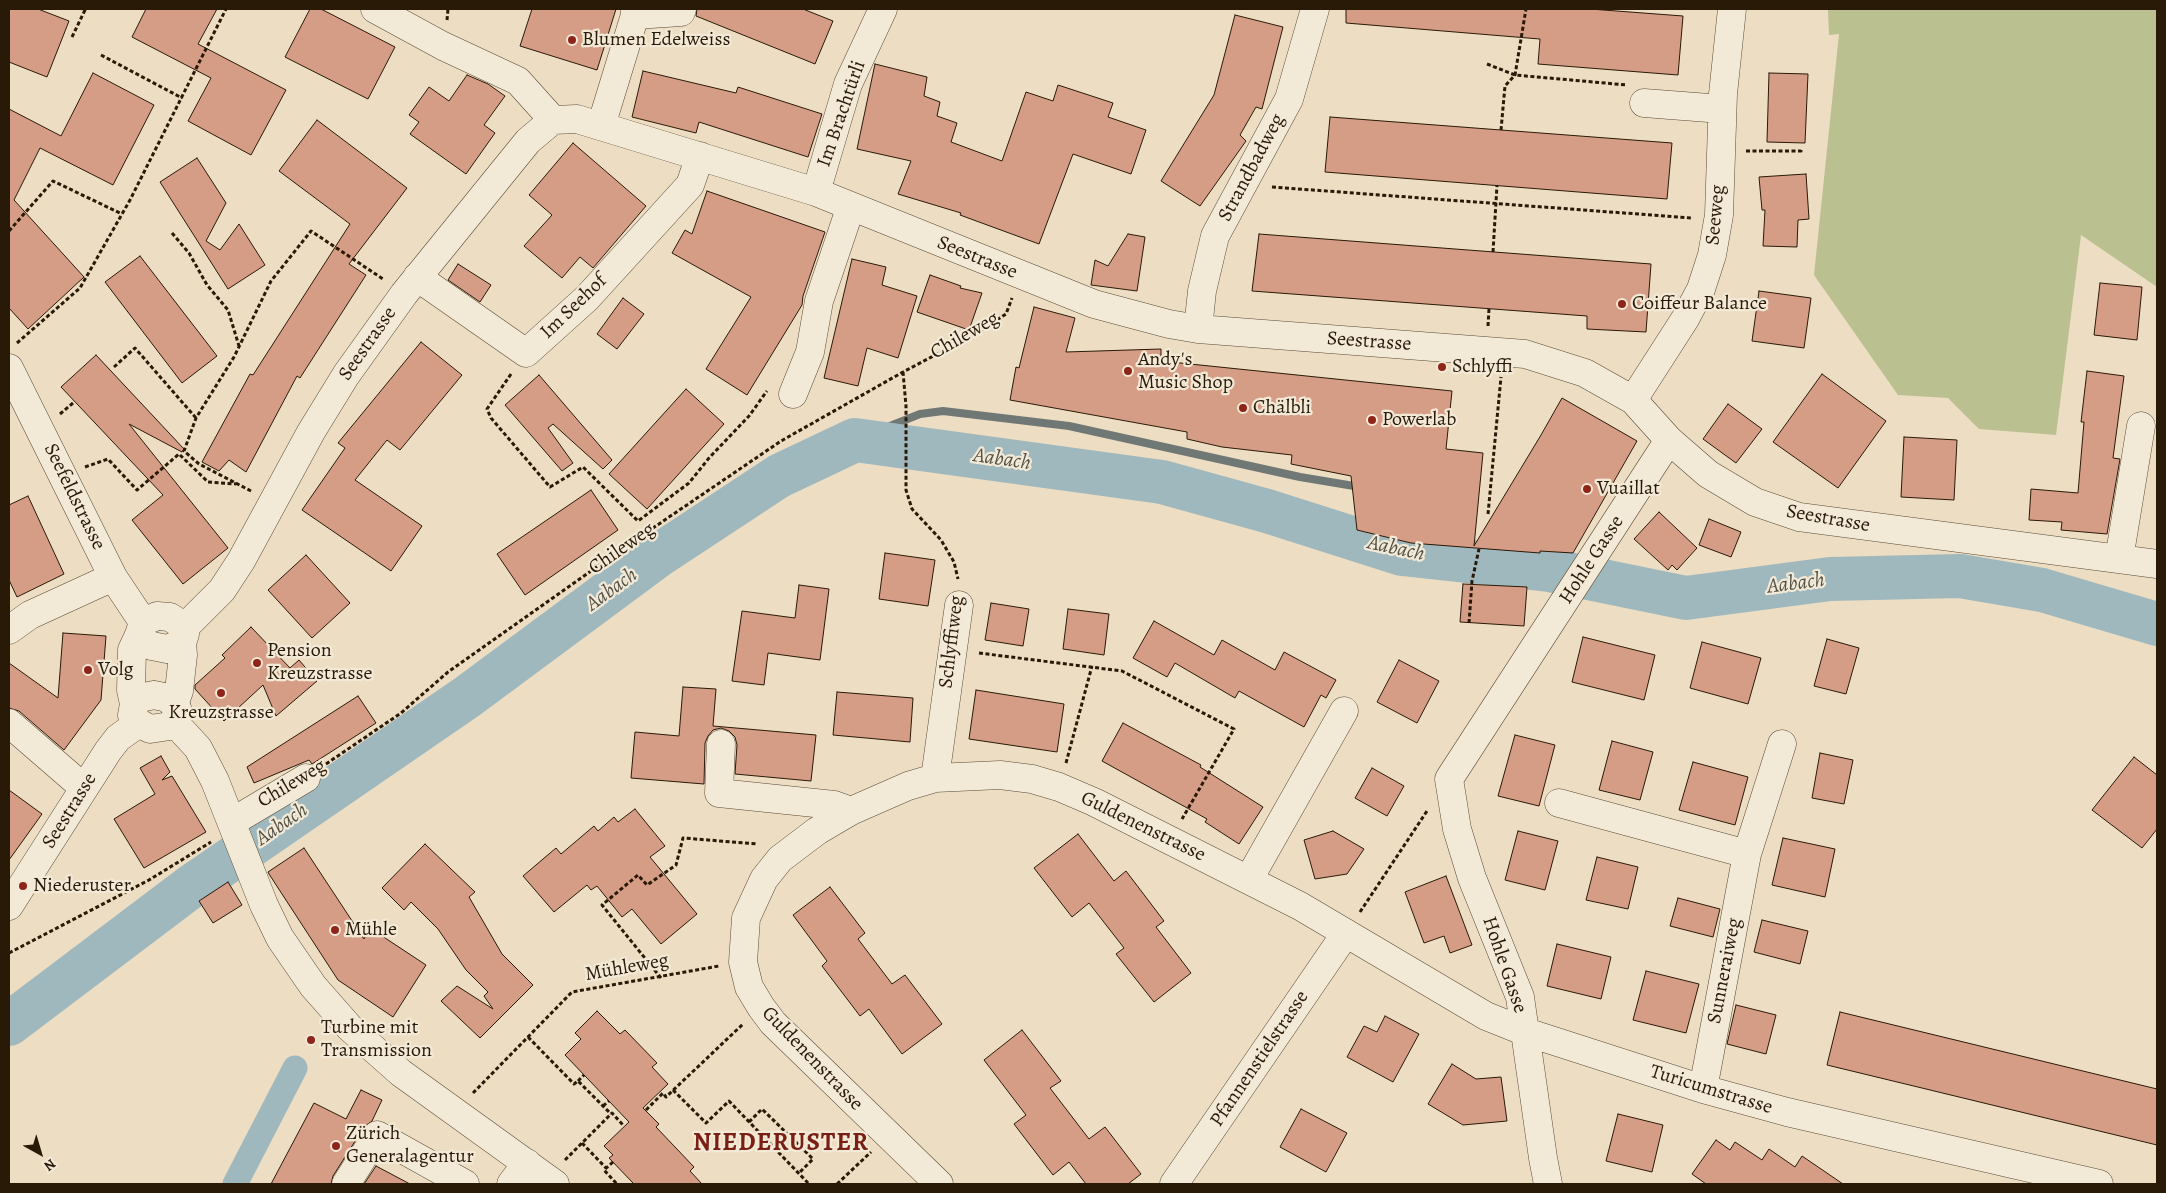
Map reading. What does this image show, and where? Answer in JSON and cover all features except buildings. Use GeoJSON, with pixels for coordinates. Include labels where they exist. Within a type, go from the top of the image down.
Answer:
{"type":"FeatureCollection","features":[{"type":"Feature","properties":{"kind":"street"},"geometry":{"type":"LineString","coordinates":[[375,9],[443,46],[518,81],[553,120]]}},
{"type":"Feature","properties":{"kind":"street"},"geometry":{"type":"LineString","coordinates":[[601,126],[635,12],[681,12],[682,9]]}},
{"type":"Feature","properties":{"kind":"street","name":"Im Brachtürli"},"geometry":{"type":"LineString","coordinates":[[816,192],[848,84],[883,9]]}},
{"type":"Feature","properties":{"kind":"street","name":"Strandbadweg"},"geometry":{"type":"LineString","coordinates":[[1198,330],[1202,291],[1216,236],[1289,99],[1315,9]]}},
{"type":"Feature","properties":{"kind":"street","name":"Seeweg"},"geometry":{"type":"LineString","coordinates":[[1633,400],[1685,319],[1701,289],[1712,255],[1719,215],[1722,109],[1732,9]]}},
{"type":"Feature","properties":{"kind":"street"},"geometry":{"type":"LineString","coordinates":[[1638,94],[1722,109]]}},
{"type":"Feature","properties":{"kind":"street","name":"Seestrasse"},"geometry":{"type":"LineString","coordinates":[[183,635],[222,590],[241,561],[311,432],[374,333],[528,141],[553,120],[577,119],[816,192],[1094,304],[1169,324],[1198,330],[1525,354],[1585,373],[1633,400],[1669,440],[1708,474],[1755,502],[1799,517],[2157,564]]}},
{"type":"Feature","properties":{"kind":"street","name":"Im Seehof"},"geometry":{"type":"LineString","coordinates":[[411,286],[526,353],[587,298],[690,185],[700,156]]}},
{"type":"Feature","properties":{"kind":"street"},"geometry":{"type":"LineString","coordinates":[[780,392],[810,352],[819,301],[851,206]]}},
{"type":"Feature","properties":{"kind":"street","name":"Seefeldstrasse"},"geometry":{"type":"LineString","coordinates":[[12,356],[113,576],[141,629]]}},
{"type":"Feature","properties":{"kind":"street"},"geometry":{"type":"LineString","coordinates":[[2119,559],[2141,426]]}},
{"type":"Feature","properties":{"kind":"street","name":"Hohle Gasse"},"geometry":{"type":"LineString","coordinates":[[1548,1184],[1542,1158],[1520,997],[1472,878],[1457,829],[1449,779],[1669,440]]}},
{"type":"Feature","properties":{"kind":"street"},"geometry":{"type":"LineString","coordinates":[[9,630],[30,615],[113,576]]}},
{"type":"Feature","properties":{"kind":"street","name":"Schlyffiweg"},"geometry":{"type":"LineString","coordinates":[[935,778],[959,605]]}},
{"type":"Feature","properties":{"kind":"street"},"geometry":{"type":"LineString","coordinates":[[136,714],[131,690],[132,650],[146,619],[157,616],[170,617],[183,635],[179,691],[174,713],[198,748],[215,781],[227,832],[252,874],[280,938],[313,986],[350,1028],[408,1079],[535,1177]]}},
{"type":"Feature","properties":{"kind":"street","name":"Seestrasse"},"geometry":{"type":"LineString","coordinates":[[9,906],[84,788],[136,714],[140,698],[154,695],[168,698],[174,713]]}},
{"type":"Feature","properties":{"kind":"street"},"geometry":{"type":"LineString","coordinates":[[1249,879],[1344,711]]}},
{"type":"Feature","properties":{"kind":"street"},"geometry":{"type":"LineString","coordinates":[[9,723],[84,788]]}},
{"type":"Feature","properties":{"kind":"street"},"geometry":{"type":"LineString","coordinates":[[721,744],[719,793],[834,805],[851,811]]}},
{"type":"Feature","properties":{"kind":"street","name":"Sunneraiweg"},"geometry":{"type":"LineString","coordinates":[[1703,1089],[1747,854],[1782,744]]}},
{"type":"Feature","properties":{"kind":"street","name":"Guldenenstrasse"},"geometry":{"type":"LineString","coordinates":[[939,1184],[887,1136],[773,1023],[749,987],[742,962],[746,918],[753,901],[764,878],[780,859],[817,831],[851,811],[908,786],[935,778],[1000,775],[1032,779],[1059,787],[1094,802],[1249,879],[1346,933]]}},
{"type":"Feature","properties":{"kind":"street","name":"Chileweg"},"geometry":{"type":"LineString","coordinates":[[227,832],[306,778]]}},
{"type":"Feature","properties":{"kind":"street"},"geometry":{"type":"LineString","coordinates":[[1559,803],[1747,854]]}},
{"type":"Feature","properties":{"kind":"street","name":"Turicumstrasse"},"geometry":{"type":"LineString","coordinates":[[1346,933],[1486,1016],[1526,1032],[1703,1089],[1787,1112],[2100,1184]]}},
{"type":"Feature","properties":{"kind":"street","name":"Pfannenstielstrasse"},"geometry":{"type":"LineString","coordinates":[[1174,1184],[1346,933]]}},
{"type":"Feature","properties":{"kind":"street"},"geometry":{"type":"LineString","coordinates":[[346,1184],[377,1135],[465,1184]]}},
{"type":"Feature","properties":{"kind":"path"},"geometry":{"type":"LineString","coordinates":[[72,36],[85,10],[82,9]]}},
{"type":"Feature","properties":{"kind":"path"},"geometry":{"type":"LineString","coordinates":[[12,356],[80,288],[122,214],[226,9]]}},
{"type":"Feature","properties":{"kind":"path"},"geometry":{"type":"LineString","coordinates":[[1501,130],[1505,86],[1515,75],[1526,9]]}},
{"type":"Feature","properties":{"kind":"path"},"geometry":{"type":"LineString","coordinates":[[101,55],[182,98]]}},
{"type":"Feature","properties":{"kind":"path"},"geometry":{"type":"LineString","coordinates":[[1487,64],[1515,75],[1638,94]]}},
{"type":"Feature","properties":{"kind":"path"},"geometry":{"type":"LineString","coordinates":[[1740,151],[1801,151],[1801,148]]}},
{"type":"Feature","properties":{"kind":"path"},"geometry":{"type":"LineString","coordinates":[[1246,178],[1260,186],[1701,219]]}},
{"type":"Feature","properties":{"kind":"path"},"geometry":{"type":"LineString","coordinates":[[9,230],[53,181],[122,214]]}},
{"type":"Feature","properties":{"kind":"path"},"geometry":{"type":"LineString","coordinates":[[1493,252],[1497,186]]}},
{"type":"Feature","properties":{"kind":"path"},"geometry":{"type":"LineString","coordinates":[[259,494],[199,464],[184,451],[196,418],[239,347],[271,281],[311,231],[411,286]]}},
{"type":"Feature","properties":{"kind":"path"},"geometry":{"type":"LineString","coordinates":[[172,233],[189,253],[207,285],[228,310],[239,347]]}},
{"type":"Feature","properties":{"kind":"path","name":"Chileweg"},"geometry":{"type":"LineString","coordinates":[[306,778],[401,713],[448,672],[625,546],[781,441],[973,335],[1006,314],[1015,290]]}},
{"type":"Feature","properties":{"kind":"path"},"geometry":{"type":"LineString","coordinates":[[1487,333],[1489,309]]}},
{"type":"Feature","properties":{"kind":"path"},"geometry":{"type":"LineString","coordinates":[[114,368],[134,348],[196,418]]}},
{"type":"Feature","properties":{"kind":"path"},"geometry":{"type":"LineString","coordinates":[[526,353],[487,409],[492,418],[550,487],[583,467],[638,521],[689,484],[709,458],[749,416],[780,392]]}},
{"type":"Feature","properties":{"kind":"path","name":"Schlyffiweg"},"geometry":{"type":"LineString","coordinates":[[903,372],[906,406],[906,490],[912,508],[941,540],[954,562],[959,586],[959,605]]}},
{"type":"Feature","properties":{"kind":"path"},"geometry":{"type":"LineString","coordinates":[[1488,514],[1501,372]]}},
{"type":"Feature","properties":{"kind":"path"},"geometry":{"type":"LineString","coordinates":[[55,418],[73,403]]}},
{"type":"Feature","properties":{"kind":"path"},"geometry":{"type":"LineString","coordinates":[[80,468],[108,459],[137,490],[179,454],[208,482],[238,484]]}},
{"type":"Feature","properties":{"kind":"path"},"geometry":{"type":"LineString","coordinates":[[1469,623],[1472,581],[1479,548]]}},
{"type":"Feature","properties":{"kind":"path"},"geometry":{"type":"LineString","coordinates":[[954,650],[1122,671],[1234,729],[1182,820]]}},
{"type":"Feature","properties":{"kind":"path"},"geometry":{"type":"LineString","coordinates":[[1065,764],[1092,666]]}},
{"type":"Feature","properties":{"kind":"path"},"geometry":{"type":"LineString","coordinates":[[1346,933],[1449,779]]}},
{"type":"Feature","properties":{"kind":"path"},"geometry":{"type":"LineString","coordinates":[[9,953],[150,880],[227,832]]}},
{"type":"Feature","properties":{"kind":"path"},"geometry":{"type":"LineString","coordinates":[[662,978],[602,904],[638,875],[647,885],[676,865],[683,838],[764,845]]}},
{"type":"Feature","properties":{"kind":"path","name":"Mühleweg"},"geometry":{"type":"LineString","coordinates":[[479,1087],[572,992],[662,978],[720,966]]}},
{"type":"Feature","properties":{"kind":"path"},"geometry":{"type":"LineString","coordinates":[[646,1110],[663,1093],[666,1096],[673,1090],[761,1007]]}},
{"type":"Feature","properties":{"kind":"path"},"geometry":{"type":"LineString","coordinates":[[528,1037],[574,1084],[584,1075]]}},
{"type":"Feature","properties":{"kind":"path"},"geometry":{"type":"LineString","coordinates":[[578,1080],[624,1126]]}},
{"type":"Feature","properties":{"kind":"path"},"geometry":{"type":"LineString","coordinates":[[673,1090],[706,1123],[729,1101],[810,1184]]}},
{"type":"Feature","properties":{"kind":"path"},"geometry":{"type":"LineString","coordinates":[[604,1106],[609,1101]]}},
{"type":"Feature","properties":{"kind":"path"},"geometry":{"type":"LineString","coordinates":[[749,1122],[762,1109],[813,1159],[799,1173]]}},
{"type":"Feature","properties":{"kind":"path"},"geometry":{"type":"LineString","coordinates":[[535,1177],[582,1144],[611,1114]]}},
{"type":"Feature","properties":{"kind":"path"},"geometry":{"type":"LineString","coordinates":[[837,1184],[887,1136]]}},
{"type":"Feature","properties":{"kind":"path"},"geometry":{"type":"LineString","coordinates":[[582,1144],[606,1168],[604,1170],[617,1184]]}},
{"type":"Feature","properties":{"kind":"path"},"geometry":{"type":"LineString","coordinates":[[606,1168],[613,1162]]}},
{"type":"Feature","properties":{"kind":"green space"},"geometry":{"type":"Polygon","coordinates":[[[1828,9],[2157,9],[2157,287],[2081,235],[2056,435],[1979,429],[1948,398],[1898,395],[1814,275],[1839,34],[1829,35],[1828,9]]]}},
{"type":"Feature","properties":{"kind":"waterway"},"geometry":{"type":"LineString","coordinates":[[855,440],[920,414],[943,411],[1069,426],[1300,477],[1360,487]]}},
{"type":"Feature","properties":{"kind":"waterway","name":"Aabach"},"geometry":{"type":"LineString","coordinates":[[9,1024],[189,888],[467,697],[656,557],[779,476],[855,440],[1162,482],[1267,511],[1402,554],[1549,570],[1686,598],[1830,579],[1960,576],[2042,590],[2157,624]]}},
{"type":"Feature","properties":{"kind":"waterway"},"geometry":{"type":"LineString","coordinates":[[1593,565],[1616,584]]}},
{"type":"Feature","properties":{"kind":"waterway"},"geometry":{"type":"LineString","coordinates":[[235,1184],[295,1068]]}},
{"type":"Feature","properties":{"kind":"place","name":"Blumen Edelweiss"},"geometry":{"type":"Point","coordinates":[572,40]}},
{"type":"Feature","properties":{"kind":"place","name":"Coiffeur Balance"},"geometry":{"type":"Point","coordinates":[1622,304]}},
{"type":"Feature","properties":{"kind":"place","name":"Schlyffi"},"geometry":{"type":"Point","coordinates":[1442,367]}},
{"type":"Feature","properties":{"kind":"place","name":"Andy's Music Shop"},"geometry":{"type":"Point","coordinates":[1128,371]}},
{"type":"Feature","properties":{"kind":"place","name":"Chälbli"},"geometry":{"type":"Point","coordinates":[1243,408]}},
{"type":"Feature","properties":{"kind":"place","name":"Powerlab"},"geometry":{"type":"Point","coordinates":[1372,420]}},
{"type":"Feature","properties":{"kind":"place","name":"Vuaillat"},"geometry":{"type":"Point","coordinates":[1587,489]}},
{"type":"Feature","properties":{"kind":"place","name":"Pension Kreuzstrasse"},"geometry":{"type":"Point","coordinates":[257,663]}},
{"type":"Feature","properties":{"kind":"place","name":"Volg"},"geometry":{"type":"Point","coordinates":[88,670]}},
{"type":"Feature","properties":{"kind":"place","name":"Kreuzstrasse"},"geometry":{"type":"Point","coordinates":[221,693]}},
{"type":"Feature","properties":{"kind":"place","name":"Niederuster"},"geometry":{"type":"Point","coordinates":[23,886]}},
{"type":"Feature","properties":{"kind":"place","name":"Mühle"},"geometry":{"type":"Point","coordinates":[335,930]}},
{"type":"Feature","properties":{"kind":"place","name":"Turbine mit Transmission"},"geometry":{"type":"Point","coordinates":[311,1040]}},
{"type":"Feature","properties":{"kind":"place","name":"Zürich Generalagentur"},"geometry":{"type":"Point","coordinates":[336,1146]}},
{"type":"Feature","properties":{"kind":"district","name":"NIEDERUSTER"},"geometry":{"type":"Point","coordinates":[781,1144]}}]}
